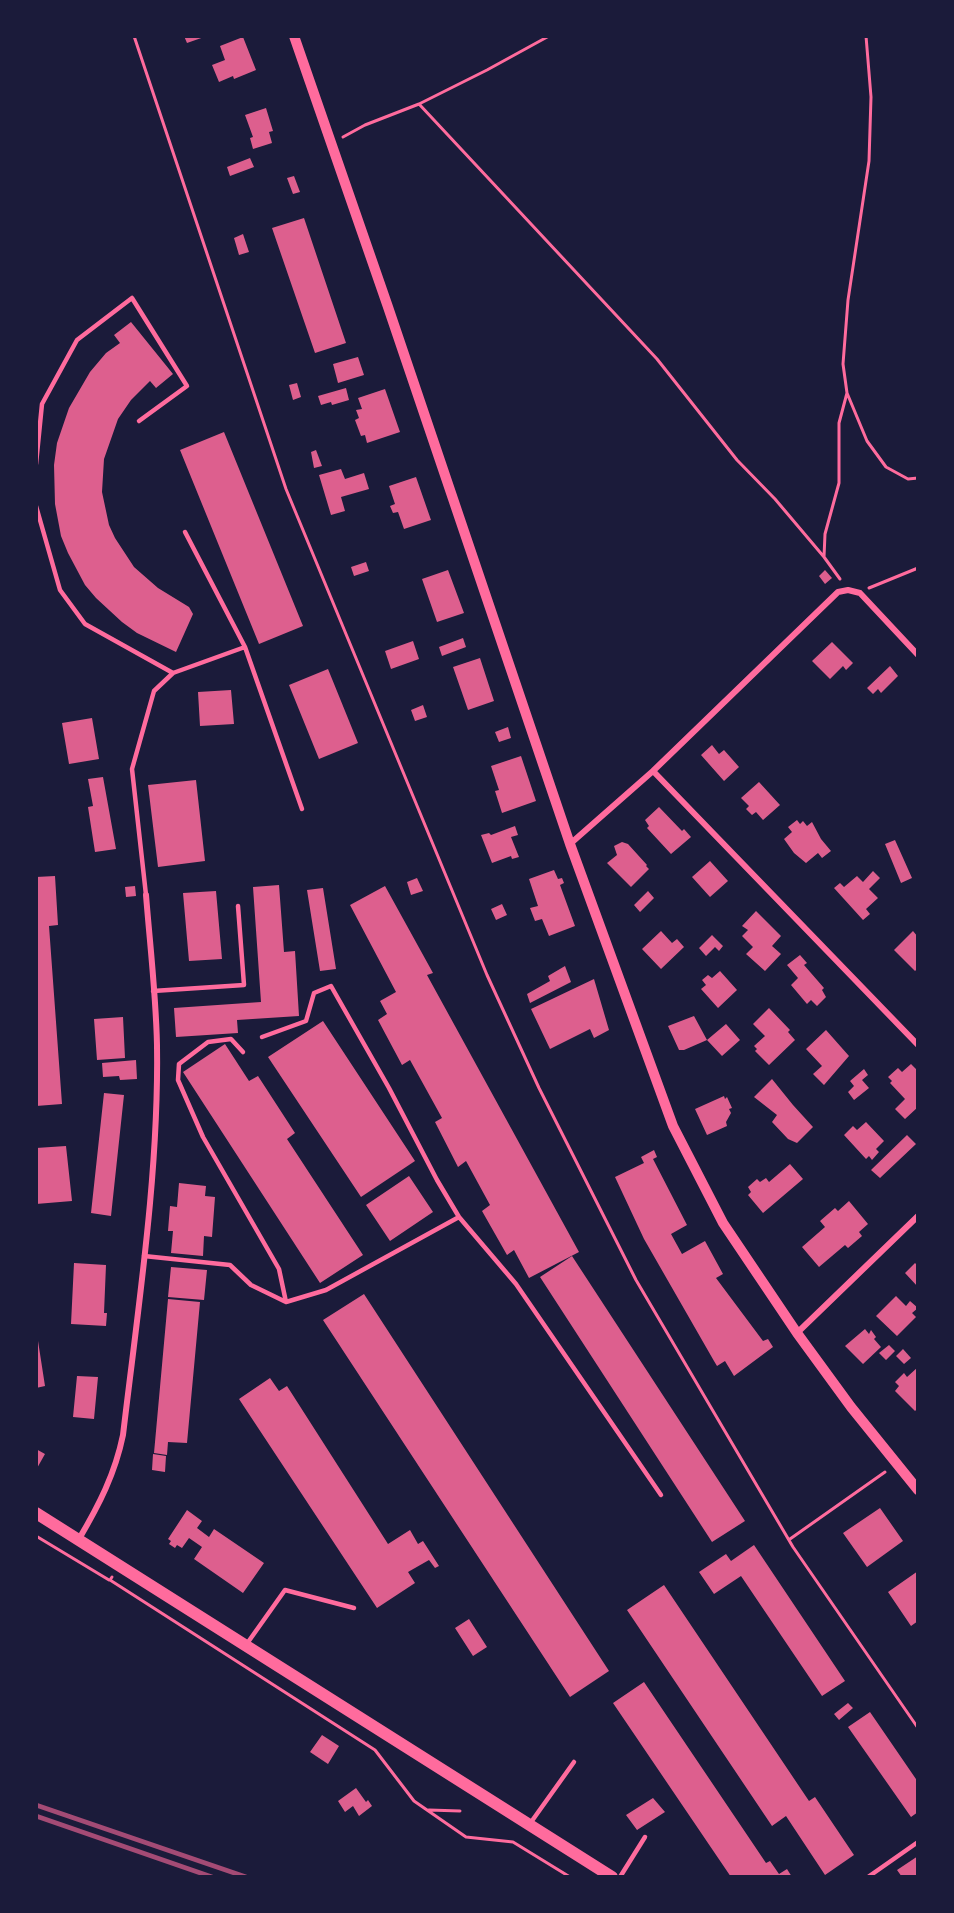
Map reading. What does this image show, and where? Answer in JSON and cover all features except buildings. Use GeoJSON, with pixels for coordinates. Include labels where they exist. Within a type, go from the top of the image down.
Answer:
{"type":"FeatureCollection","features":[{"type":"Feature","properties":{"kind":"main road"},"geometry":{"type":"LineString","coordinates":[[36,1513],[612,1877]]}},
{"type":"Feature","properties":{"kind":"street"},"geometry":{"type":"LineString","coordinates":[[294,36],[570,844],[673,1126],[723,1223],[797,1333],[851,1407],[918,1490]]}},
{"type":"Feature","properties":{"kind":"street"},"geometry":{"type":"LineString","coordinates":[[570,844],[653,771],[838,592],[848,590],[860,593],[918,655]]}},
{"type":"Feature","properties":{"kind":"street"},"geometry":{"type":"LineString","coordinates":[[653,771],[918,1045]]}},
{"type":"Feature","properties":{"kind":"street"},"geometry":{"type":"LineString","coordinates":[[79,1539],[99,1504],[118,1461],[144,1256],[155,1131],[157,1044],[146,895]]}},
{"type":"Feature","properties":{"kind":"street"},"geometry":{"type":"LineString","coordinates":[[797,1333],[918,1216]]}},
{"type":"Feature","properties":{"kind":"lane"},"geometry":{"type":"LineString","coordinates":[[36,464],[42,404],[77,340],[132,298],[187,386],[139,421]]}},
{"type":"Feature","properties":{"kind":"lane"},"geometry":{"type":"LineString","coordinates":[[36,506],[60,590],[86,624],[173,673]]}},
{"type":"Feature","properties":{"kind":"lane"},"geometry":{"type":"LineString","coordinates":[[185,532],[245,647],[302,809]]}},
{"type":"Feature","properties":{"kind":"lane"},"geometry":{"type":"LineString","coordinates":[[146,895],[132,769],[154,692],[173,673],[245,647]]}},
{"type":"Feature","properties":{"kind":"lane"},"geometry":{"type":"LineString","coordinates":[[153,991],[244,985],[238,906]]}},
{"type":"Feature","properties":{"kind":"lane"},"geometry":{"type":"LineString","coordinates":[[262,1037],[306,1021],[314,993],[331,986],[459,1217],[516,1284],[661,1496]]}},
{"type":"Feature","properties":{"kind":"lane"},"geometry":{"type":"LineString","coordinates":[[243,1052],[231,1039],[208,1042],[179,1064],[178,1080],[203,1137],[279,1269],[286,1302]]}},
{"type":"Feature","properties":{"kind":"lane"},"geometry":{"type":"LineString","coordinates":[[144,1256],[230,1265],[252,1285],[286,1302],[326,1290],[459,1217]]}},
{"type":"Feature","properties":{"kind":"lane"},"geometry":{"type":"LineString","coordinates":[[246,1645],[285,1590],[354,1608]]}},
{"type":"Feature","properties":{"kind":"lane"},"geometry":{"type":"LineString","coordinates":[[529,1825],[574,1762]]}},
{"type":"Feature","properties":{"kind":"lane"},"geometry":{"type":"LineString","coordinates":[[620,1877],[645,1837]]}},
{"type":"Feature","properties":{"kind":"lane"},"geometry":{"type":"LineString","coordinates":[[867,1877],[918,1842]]}},
{"type":"Feature","properties":{"kind":"path"},"geometry":{"type":"LineString","coordinates":[[134,36],[286,489],[487,975],[539,1088],[636,1280],[789,1540],[918,1728]]}},
{"type":"Feature","properties":{"kind":"path"},"geometry":{"type":"LineString","coordinates":[[331,144],[365,125],[419,104],[549,36]]}},
{"type":"Feature","properties":{"kind":"path"},"geometry":{"type":"LineString","coordinates":[[866,36],[871,97],[869,161],[848,300],[843,364],[847,393],[867,441],[886,467],[908,480],[918,478]]}},
{"type":"Feature","properties":{"kind":"path"},"geometry":{"type":"LineString","coordinates":[[419,104],[657,359],[737,460],[824,557],[848,590]]}},
{"type":"Feature","properties":{"kind":"path"},"geometry":{"type":"LineString","coordinates":[[824,557],[825,534],[839,483],[839,423],[847,393]]}},
{"type":"Feature","properties":{"kind":"path"},"geometry":{"type":"LineString","coordinates":[[860,593],[918,568]]}},
{"type":"Feature","properties":{"kind":"path"},"geometry":{"type":"LineString","coordinates":[[789,1540],[896,1464]]}},
{"type":"Feature","properties":{"kind":"path"},"geometry":{"type":"LineString","coordinates":[[36,1536],[110,1580],[375,1750],[414,1801],[466,1837],[513,1842],[570,1877]]}},
{"type":"Feature","properties":{"kind":"path"},"geometry":{"type":"LineString","coordinates":[[110,1580],[112,1575]]}},
{"type":"Feature","properties":{"kind":"path"},"geometry":{"type":"LineString","coordinates":[[427,1810],[460,1812]]}},
{"type":"Feature","properties":{"kind":"railway"},"geometry":{"type":"LineString","coordinates":[[36,1805],[246,1877]]}},
{"type":"Feature","properties":{"kind":"railway"},"geometry":{"type":"LineString","coordinates":[[36,1816],[212,1877]]}}]}
